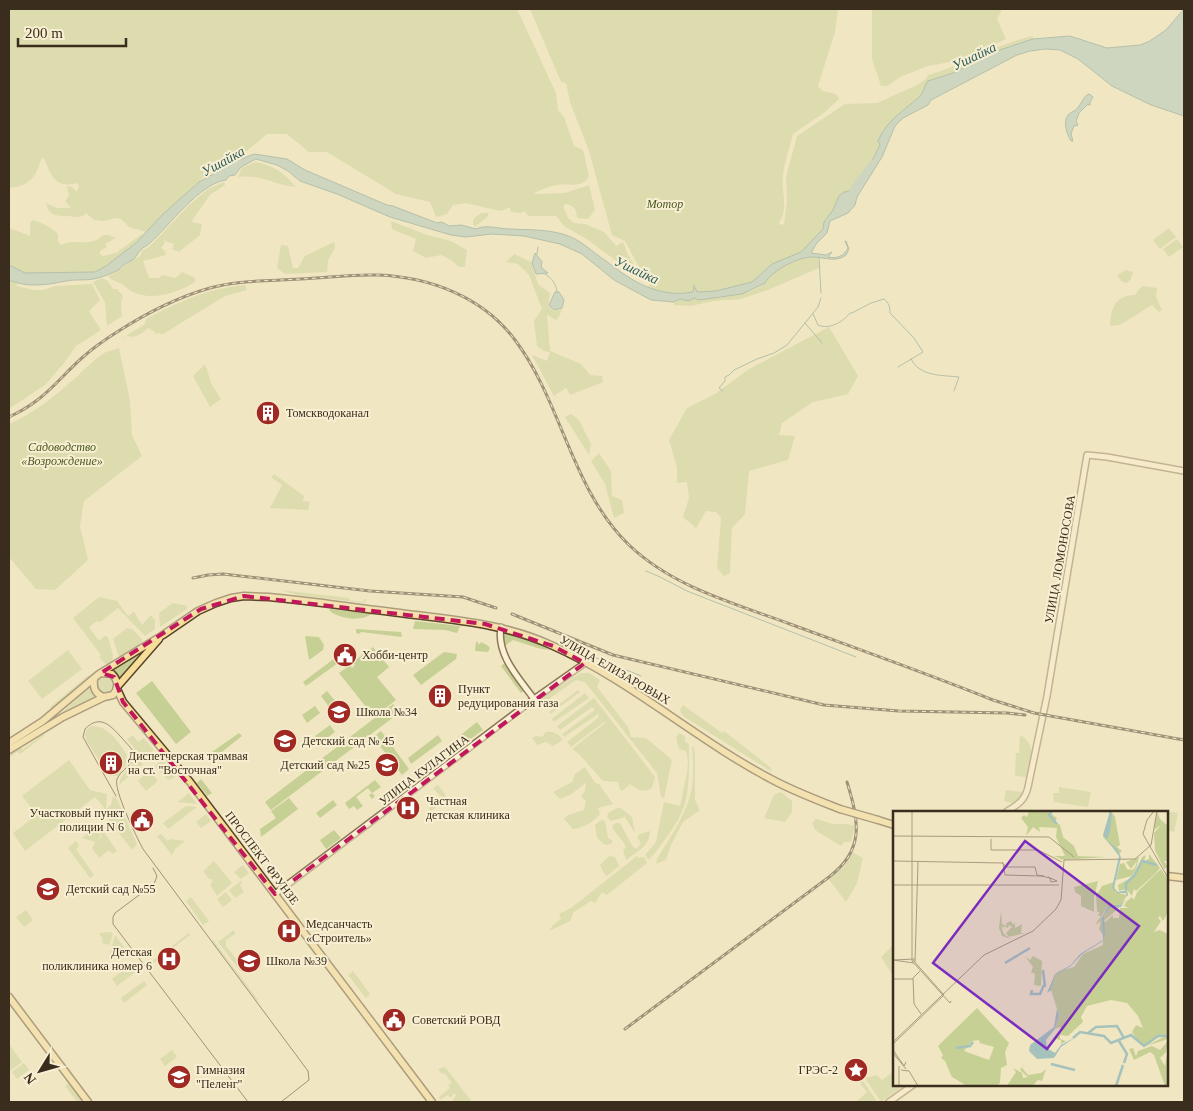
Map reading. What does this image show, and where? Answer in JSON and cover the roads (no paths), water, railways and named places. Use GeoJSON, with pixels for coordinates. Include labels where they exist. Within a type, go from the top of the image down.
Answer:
{"type":"FeatureCollection","features":[{"type":"Feature","properties":{"kind":"main road","name":"УЛИЦА ЕЛИЗАРОВЫХ"},"geometry":{"type":"LineString","coordinates":[[101,673],[201,609],[224,600],[244,596],[303,601],[467,621],[501,627],[526,634],[585,663],[676,719],[753,770],[806,796],[840,809],[893,825]]}},
{"type":"Feature","properties":{"kind":"main road","name":"УЛИЦА ЕЛИЗАРОВЫХ"},"geometry":{"type":"LineString","coordinates":[[117,688],[162,635]]}},
{"type":"Feature","properties":{"kind":"main road"},"geometry":{"type":"LineString","coordinates":[[9,743],[43,720],[101,673],[112,674],[116,680],[117,688],[113,695],[63,717],[9,750]]}},
{"type":"Feature","properties":{"kind":"main road"},"geometry":{"type":"LineString","coordinates":[[94,680],[95,690],[105,697],[123,702]]}},
{"type":"Feature","properties":{"kind":"main road","name":"ПРОСПЕКТ ФРУНЗЕ"},"geometry":{"type":"LineString","coordinates":[[117,688],[123,702],[190,782],[432,1102]]}},
{"type":"Feature","properties":{"kind":"main road"},"geometry":{"type":"LineString","coordinates":[[1168,876],[1184,878]]}},
{"type":"Feature","properties":{"kind":"main road"},"geometry":{"type":"LineString","coordinates":[[9,997],[88,1102]]}},
{"type":"Feature","properties":{"kind":"street","name":"УЛИЦА ЛОМОНОСОВА"},"geometry":{"type":"LineString","coordinates":[[1008,811],[1022,802],[1027,793],[1042,725],[1087,455],[1184,471]]}},
{"type":"Feature","properties":{"kind":"street"},"geometry":{"type":"LineString","coordinates":[[501,627],[500,645],[505,657],[534,699]]}},
{"type":"Feature","properties":{"kind":"street","name":"УЛИЦА КУЛАГИНА"},"geometry":{"type":"LineString","coordinates":[[275,894],[534,699],[585,663]]}},
{"type":"Feature","properties":{"kind":"street"},"geometry":{"type":"LineString","coordinates":[[889,1102],[911,1086]]}},
{"type":"Feature","properties":{"kind":"water"},"geometry":{"type":"Polygon","coordinates":[[[1184,9],[1184,116],[1151,105],[1112,86],[1078,59],[1060,50],[1045,49],[1017,55],[931,100],[928,105],[903,118],[895,126],[882,157],[857,197],[855,205],[848,213],[830,221],[827,233],[816,244],[811,253],[826,255],[832,252],[828,257],[840,256],[848,248],[846,241],[849,249],[846,255],[838,259],[812,257],[800,259],[773,274],[765,283],[742,294],[699,300],[694,298],[689,301],[680,299],[673,302],[651,300],[614,280],[582,254],[560,244],[524,236],[492,234],[466,237],[451,235],[390,217],[337,194],[300,181],[277,165],[256,159],[241,167],[235,175],[216,183],[196,197],[134,259],[119,270],[94,279],[70,280],[44,285],[16,283],[9,280],[9,265],[25,273],[95,272],[136,243],[162,215],[199,182],[236,161],[254,154],[287,159],[305,170],[387,205],[437,223],[442,222],[449,226],[461,225],[476,229],[488,227],[541,230],[564,234],[580,242],[626,276],[646,287],[668,293],[680,293],[693,292],[694,285],[697,292],[716,291],[752,282],[772,264],[801,252],[823,229],[824,222],[833,210],[839,196],[844,192],[850,191],[861,181],[880,145],[878,141],[885,128],[920,96],[928,81],[953,73],[994,52],[1033,39],[1070,36],[1107,48],[1140,45],[1166,30],[1184,9]]]}},
{"type":"Feature","properties":{"kind":"water"},"geometry":{"type":"Polygon","coordinates":[[[1089,94],[1093,97],[1090,105],[1087,105],[1079,113],[1076,121],[1078,125],[1074,126],[1071,134],[1073,141],[1071,141],[1066,128],[1067,117],[1077,109],[1089,94]]]}},
{"type":"Feature","properties":{"kind":"water"},"geometry":{"type":"Polygon","coordinates":[[[535,253],[542,262],[541,267],[548,273],[536,274],[532,263],[535,253]]]}},
{"type":"Feature","properties":{"kind":"water"},"geometry":{"type":"Polygon","coordinates":[[[555,292],[559,292],[564,300],[562,308],[554,310],[549,305],[555,292]]]}},
{"type":"Feature","properties":{"kind":"waterway","name":"Ушайка"},"geometry":{"type":"LineString","coordinates":[[850,196],[856,184],[873,163]]}},
{"type":"Feature","properties":{"kind":"waterway"},"geometry":{"type":"LineString","coordinates":[[537,254],[538,247]]}},
{"type":"Feature","properties":{"kind":"waterway"},"geometry":{"type":"LineString","coordinates":[[819,257],[821,293]]}},
{"type":"Feature","properties":{"kind":"waterway"},"geometry":{"type":"LineString","coordinates":[[545,274],[554,282],[557,292]]}},
{"type":"Feature","properties":{"kind":"waterway"},"geometry":{"type":"LineString","coordinates":[[723,391],[719,388],[725,381],[725,377],[734,370],[774,353],[787,345],[818,307],[821,298]]}},
{"type":"Feature","properties":{"kind":"waterway"},"geometry":{"type":"LineString","coordinates":[[813,314],[818,325],[827,327],[840,322],[850,313],[884,299],[889,305],[890,313],[914,338],[923,352],[898,367]]}},
{"type":"Feature","properties":{"kind":"waterway"},"geometry":{"type":"LineString","coordinates":[[805,323],[822,343]]}},
{"type":"Feature","properties":{"kind":"waterway"},"geometry":{"type":"LineString","coordinates":[[911,359],[915,365],[926,372],[959,377],[954,391]]}},
{"type":"Feature","properties":{"kind":"waterway"},"geometry":{"type":"LineString","coordinates":[[646,571],[687,591],[856,657]]}},
{"type":"Feature","properties":{"kind":"waterway"},"geometry":{"type":"LineString","coordinates":[[589,655],[641,676]]}},
{"type":"Feature","properties":{"kind":"tram line"},"geometry":{"type":"LineString","coordinates":[[116,796],[83,737],[85,729],[95,722],[109,725],[134,753],[132,761],[117,779],[117,784],[126,814],[143,849],[308,1071],[309,1080],[281,1102]]}},
{"type":"Feature","properties":{"kind":"tram line"},"geometry":{"type":"LineString","coordinates":[[153,868],[157,876],[154,884],[115,913],[113,924],[248,1102]]}},
{"type":"Feature","properties":{"kind":"railway"},"geometry":{"type":"LineString","coordinates":[[9,417],[25,409],[40,398],[87,354],[117,332],[162,307],[210,288],[243,282],[368,275],[398,277],[436,285],[454,292],[487,312],[515,340],[531,364],[580,472],[593,498],[609,523],[646,560],[665,572],[684,583],[726,601],[993,700],[1034,713],[1184,740]]}},
{"type":"Feature","properties":{"kind":"railway"},"geometry":{"type":"LineString","coordinates":[[193,578],[223,574],[370,591],[463,597],[496,608]]}},
{"type":"Feature","properties":{"kind":"railway"},"geometry":{"type":"LineString","coordinates":[[512,614],[613,655],[824,705],[899,711],[1025,715]]}},
{"type":"Feature","properties":{"kind":"railway"},"geometry":{"type":"LineString","coordinates":[[625,1029],[841,867],[849,856],[856,834],[854,809],[847,782]]}},
{"type":"Feature","properties":{"kind":"place","name":"Томскводоканал"},"geometry":{"type":"Point","coordinates":[268,413]}},
{"type":"Feature","properties":{"kind":"place","name":"Хобби-центр"},"geometry":{"type":"Point","coordinates":[345,655]}},
{"type":"Feature","properties":{"kind":"place","name":"Пункт редуцирования газа"},"geometry":{"type":"Point","coordinates":[440,696]}},
{"type":"Feature","properties":{"kind":"place","name":"Школа №34"},"geometry":{"type":"Point","coordinates":[339,712]}},
{"type":"Feature","properties":{"kind":"place","name":"Детский сад № 45"},"geometry":{"type":"Point","coordinates":[285,741]}},
{"type":"Feature","properties":{"kind":"place","name":"Диспетчерская трамвая на ст. \"Восточная\""},"geometry":{"type":"Point","coordinates":[111,763]}},
{"type":"Feature","properties":{"kind":"place","name":"Детский сад №25"},"geometry":{"type":"Point","coordinates":[387,765]}},
{"type":"Feature","properties":{"kind":"place","name":"Частная детская клиника"},"geometry":{"type":"Point","coordinates":[408,808]}},
{"type":"Feature","properties":{"kind":"place","name":"Участковый пункт полиции N 6"},"geometry":{"type":"Point","coordinates":[142,820]}},
{"type":"Feature","properties":{"kind":"place","name":"Детский сад №55"},"geometry":{"type":"Point","coordinates":[48,889]}},
{"type":"Feature","properties":{"kind":"place","name":"Медсанчасть «Строитель»"},"geometry":{"type":"Point","coordinates":[289,931]}},
{"type":"Feature","properties":{"kind":"place","name":"Детская поликлиника номер 6"},"geometry":{"type":"Point","coordinates":[169,959]}},
{"type":"Feature","properties":{"kind":"place","name":"Школа №39"},"geometry":{"type":"Point","coordinates":[249,961]}},
{"type":"Feature","properties":{"kind":"place","name":"Советский РОВД"},"geometry":{"type":"Point","coordinates":[394,1020]}},
{"type":"Feature","properties":{"kind":"place","name":"ГРЭС-2"},"geometry":{"type":"Point","coordinates":[856,1070]}},
{"type":"Feature","properties":{"kind":"place","name":"Гимназия \"Пеленг\""},"geometry":{"type":"Point","coordinates":[179,1077]}},
{"type":"Feature","properties":{"kind":"park label","name":"Мотор"},"geometry":{"type":"Point","coordinates":[665,204]}},
{"type":"Feature","properties":{"kind":"park label","name":"Садоводство «Возрождение»"},"geometry":{"type":"Point","coordinates":[62,454]}}]}
